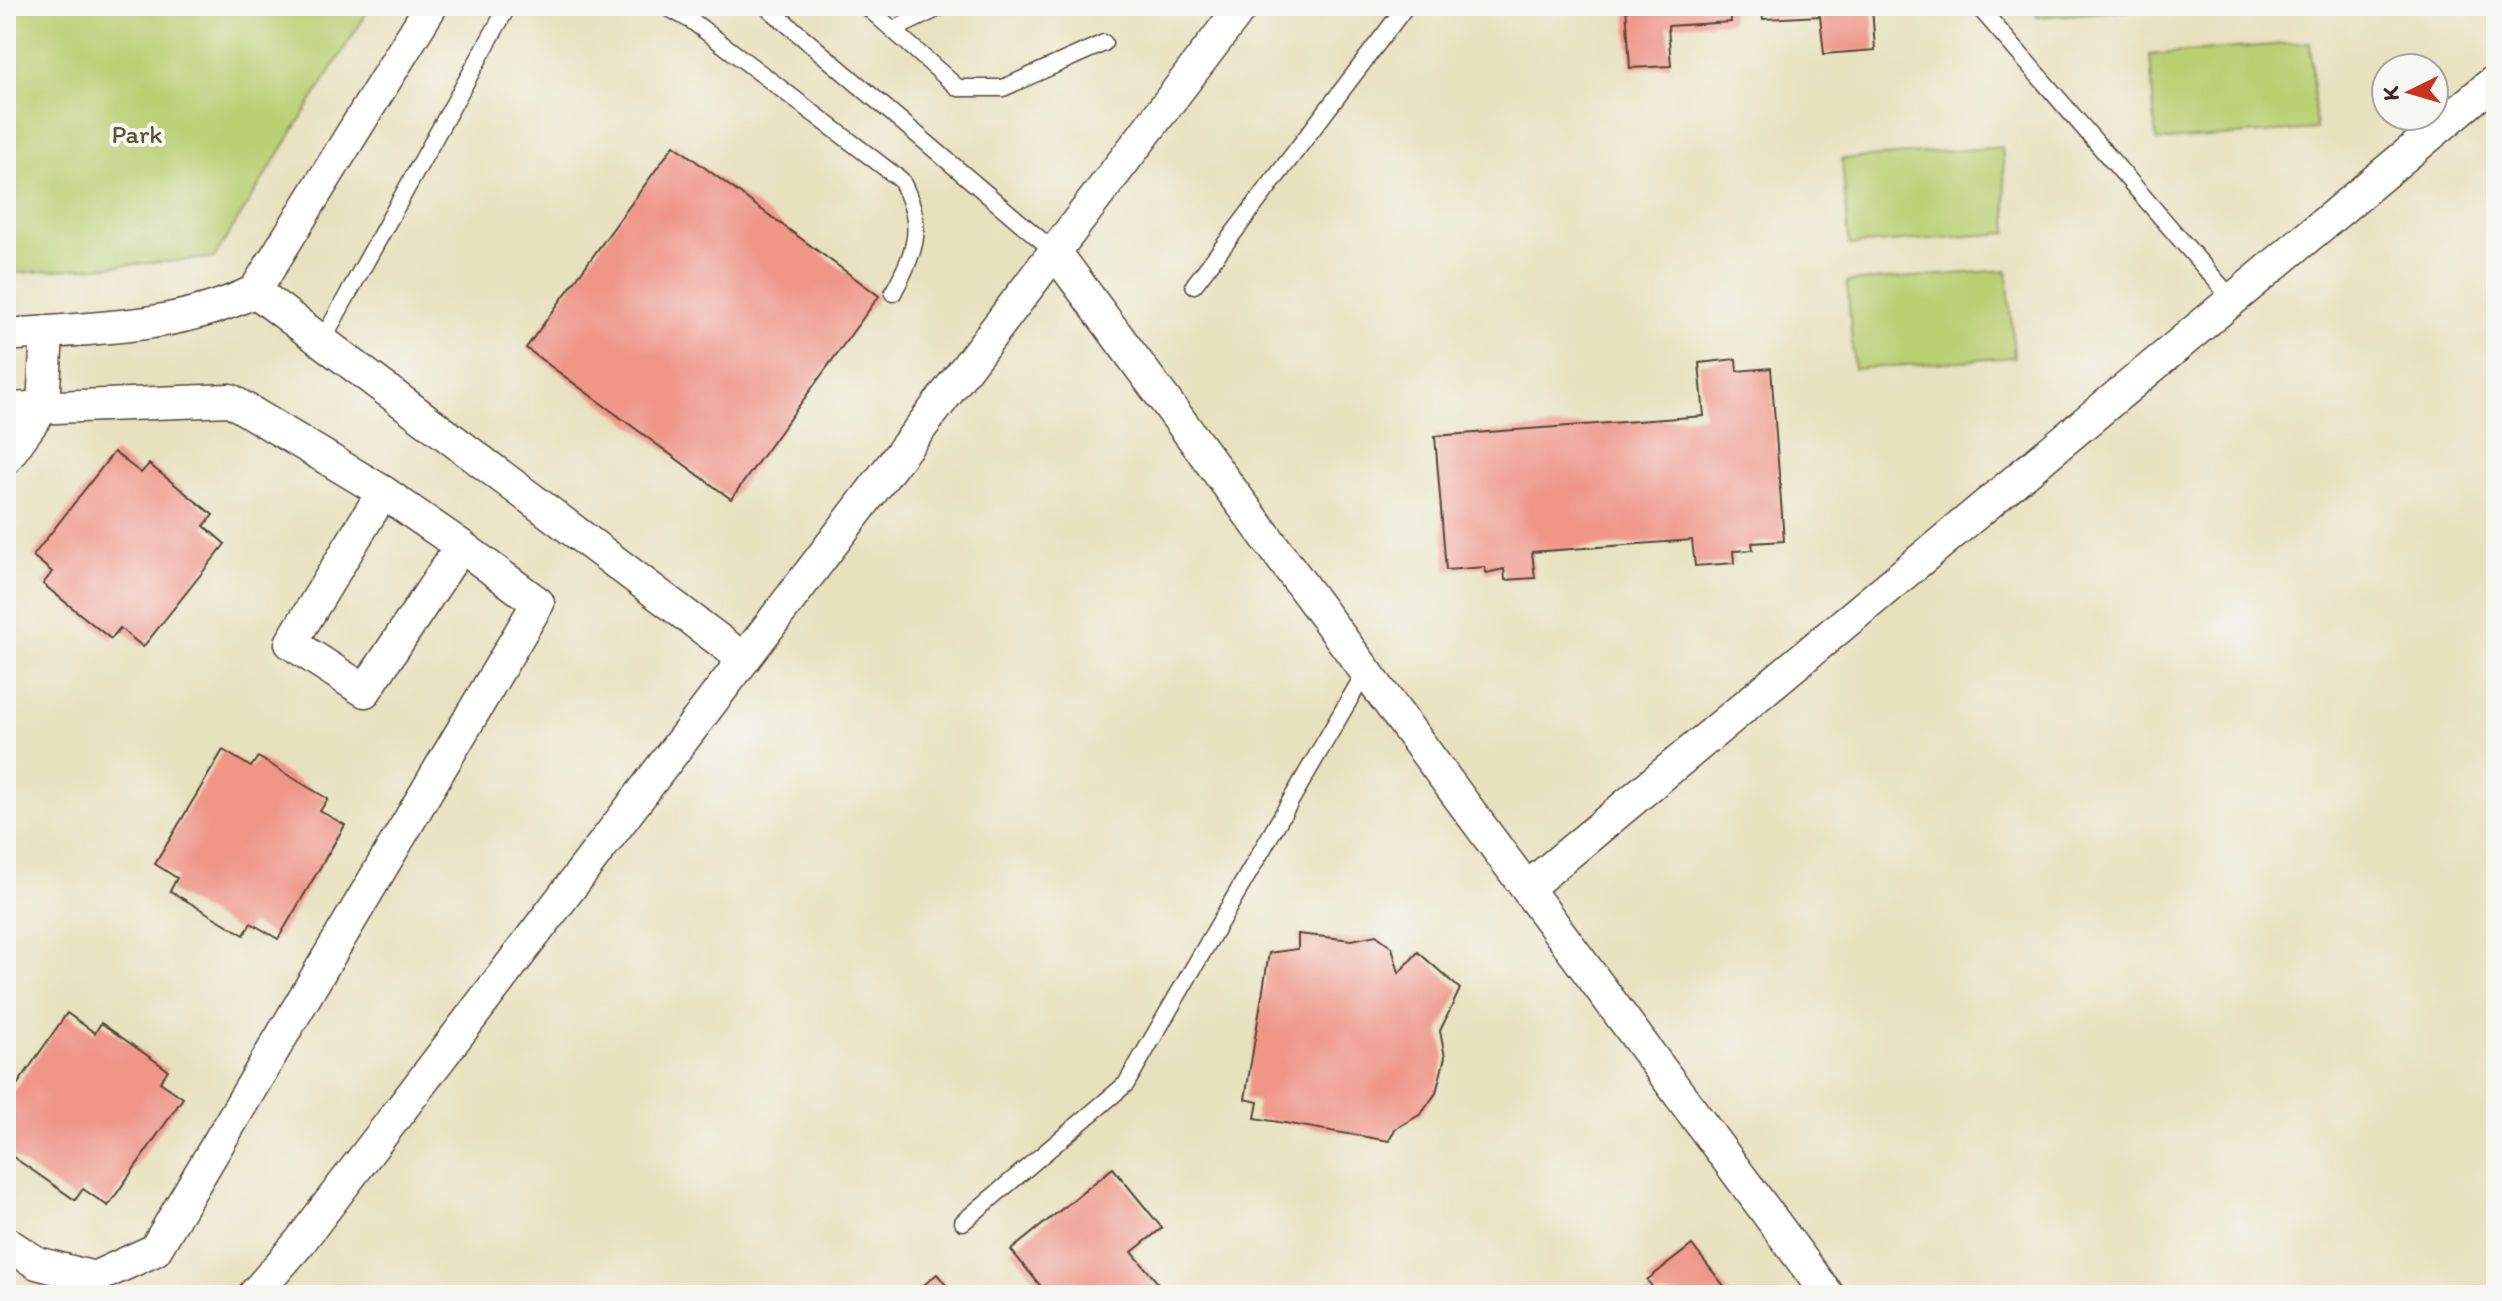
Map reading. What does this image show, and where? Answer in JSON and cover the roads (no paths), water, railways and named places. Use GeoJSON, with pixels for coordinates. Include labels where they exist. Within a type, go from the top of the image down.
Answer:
{"type":"FeatureCollection","features":[{"type":"Feature","properties":{"kind":"street"},"geometry":{"type":"LineString","coordinates":[[6,335],[177,319],[220,309],[255,291],[431,6]]}},
{"type":"Feature","properties":{"kind":"street"},"geometry":{"type":"LineString","coordinates":[[254,1295],[309,1230],[1242,6]]}},
{"type":"Feature","properties":{"kind":"street"},"geometry":{"type":"LineString","coordinates":[[1527,888],[2496,80]]}},
{"type":"Feature","properties":{"kind":"street"},"geometry":{"type":"LineString","coordinates":[[1055,252],[1828,1295]]}},
{"type":"Feature","properties":{"kind":"street"},"geometry":{"type":"LineString","coordinates":[[255,291],[323,339],[744,659]]}},
{"type":"Feature","properties":{"kind":"street"},"geometry":{"type":"LineString","coordinates":[[6,458],[43,407],[47,332]]}},
{"type":"Feature","properties":{"kind":"street"},"geometry":{"type":"LineString","coordinates":[[6,409],[230,400],[383,492],[538,603],[155,1250],[94,1278],[37,1263],[6,1243]]}},
{"type":"Feature","properties":{"kind":"street"},"geometry":{"type":"LineString","coordinates":[[383,492],[291,643],[365,691],[461,546]]}},
{"type":"Feature","properties":{"kind":"lane"},"geometry":{"type":"LineString","coordinates":[[323,339],[508,6]]}},
{"type":"Feature","properties":{"kind":"lane"},"geometry":{"type":"LineString","coordinates":[[665,6],[692,21],[901,180],[914,204],[918,232],[893,293]]}},
{"type":"Feature","properties":{"kind":"lane"},"geometry":{"type":"LineString","coordinates":[[766,6],[1055,252]]}},
{"type":"Feature","properties":{"kind":"lane"},"geometry":{"type":"LineString","coordinates":[[866,6],[958,88],[1003,88],[1104,43]]}},
{"type":"Feature","properties":{"kind":"lane"},"geometry":{"type":"LineString","coordinates":[[895,29],[943,6]]}},
{"type":"Feature","properties":{"kind":"lane"},"geometry":{"type":"LineString","coordinates":[[1194,285],[1406,6]]}},
{"type":"Feature","properties":{"kind":"lane"},"geometry":{"type":"LineString","coordinates":[[1978,6],[2232,299]]}},
{"type":"Feature","properties":{"kind":"lane"},"geometry":{"type":"LineString","coordinates":[[963,1222],[1126,1084],[1366,671]]}},
{"type":"Feature","properties":{"kind":"park label","name":"Park"},"geometry":{"type":"Point","coordinates":[137,134]}}]}
